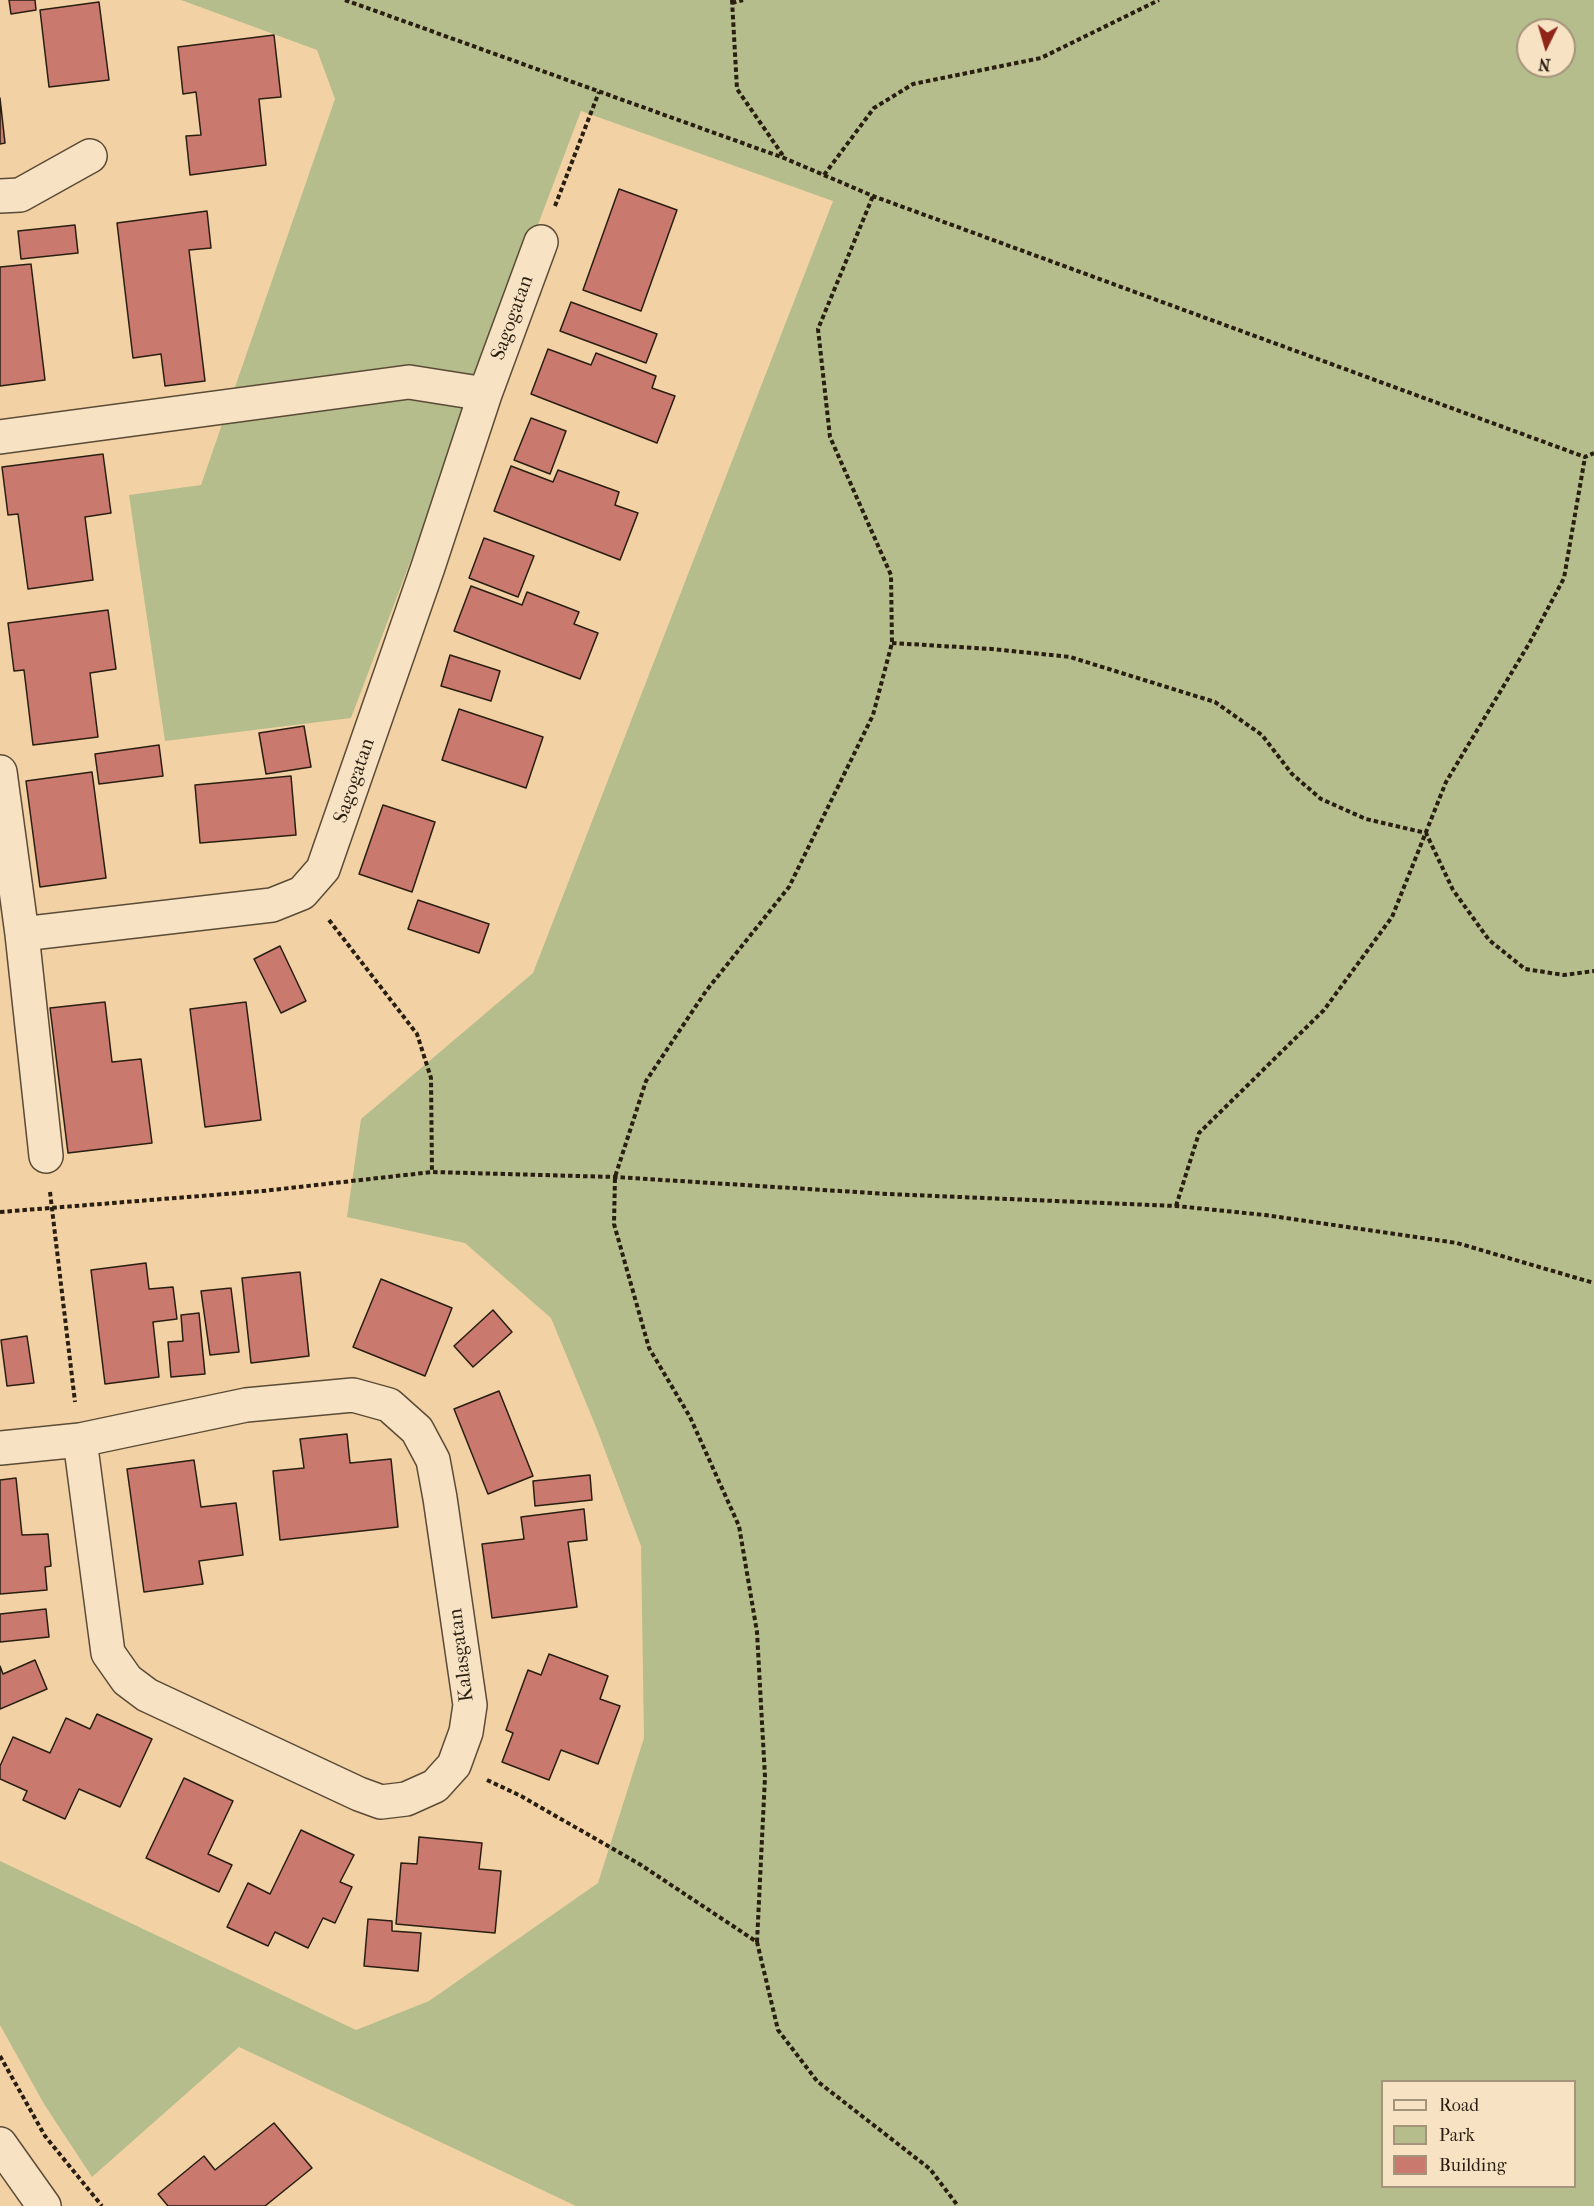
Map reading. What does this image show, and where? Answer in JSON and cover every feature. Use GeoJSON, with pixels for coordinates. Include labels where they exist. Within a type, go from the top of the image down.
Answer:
{"type":"FeatureCollection","features":[{"type":"Feature","properties":{"kind":"street"},"geometry":{"type":"LineString","coordinates":[[0,196],[20,195],[90,156]]}},
{"type":"Feature","properties":{"kind":"street","name":"Sagogatan"},"geometry":{"type":"LineString","coordinates":[[22,934],[272,905],[302,893],[323,869],[334,843],[485,394],[541,242]]}},
{"type":"Feature","properties":{"kind":"street"},"geometry":{"type":"LineString","coordinates":[[0,436],[409,382],[485,394]]}},
{"type":"Feature","properties":{"kind":"street"},"geometry":{"type":"LineString","coordinates":[[0,772],[22,934],[46,1156]]}},
{"type":"Feature","properties":{"kind":"street","name":"Kalasgatan"},"geometry":{"type":"LineString","coordinates":[[0,1448],[80,1440],[246,1405],[353,1395],[389,1405],[417,1430],[433,1460],[470,1705],[466,1732],[454,1765],[435,1786],[406,1799],[381,1802],[359,1794],[147,1695],[127,1680],[108,1653],[80,1440]]}},
{"type":"Feature","properties":{"kind":"street"},"geometry":{"type":"LineString","coordinates":[[0,2144],[44,2206]]}},
{"type":"Feature","properties":{"kind":"path"},"geometry":{"type":"LineString","coordinates":[[345,0],[784,158],[873,196],[1585,457],[1594,453]]}},
{"type":"Feature","properties":{"kind":"path"},"geometry":{"type":"LineString","coordinates":[[743,0],[732,2],[737,88],[784,158]]}},
{"type":"Feature","properties":{"kind":"path"},"geometry":{"type":"LineString","coordinates":[[824,175],[874,108],[913,84],[1041,58],[1159,0]]}},
{"type":"Feature","properties":{"kind":"path"},"geometry":{"type":"LineString","coordinates":[[541,242],[599,92]]}},
{"type":"Feature","properties":{"kind":"path"},"geometry":{"type":"LineString","coordinates":[[873,196],[818,329],[830,437],[891,574],[892,644],[873,715],[789,887],[706,991],[646,1081],[615,1177],[614,1224],[649,1348],[690,1417],[739,1526],[757,1632],[765,1777],[757,1942],[778,2030],[817,2081],[930,2169],[958,2206]]}},
{"type":"Feature","properties":{"kind":"path"},"geometry":{"type":"LineString","coordinates":[[1176,1206],[1199,1133],[1324,1010],[1392,917],[1446,782],[1530,642],[1564,578],[1585,457]]}},
{"type":"Feature","properties":{"kind":"path"},"geometry":{"type":"LineString","coordinates":[[892,644],[992,649],[1070,657],[1215,702],[1262,735],[1292,774],[1321,799],[1366,819],[1426,833]]}},
{"type":"Feature","properties":{"kind":"path"},"geometry":{"type":"LineString","coordinates":[[1426,833],[1453,890],[1489,940],[1526,969],[1564,975],[1594,971]]}},
{"type":"Feature","properties":{"kind":"path"},"geometry":{"type":"LineString","coordinates":[[302,893],[318,907],[417,1034],[431,1078],[432,1172]]}},
{"type":"Feature","properties":{"kind":"path"},"geometry":{"type":"LineString","coordinates":[[46,1156],[80,1440]]}},
{"type":"Feature","properties":{"kind":"path"},"geometry":{"type":"LineString","coordinates":[[0,1212],[263,1191],[432,1172],[615,1177],[888,1194],[1176,1206],[1265,1215],[1457,1243],[1594,1283]]}},
{"type":"Feature","properties":{"kind":"path"},"geometry":{"type":"LineString","coordinates":[[454,1765],[521,1796],[621,1854],[757,1942]]}},
{"type":"Feature","properties":{"kind":"path"},"geometry":{"type":"LineString","coordinates":[[0,2056],[45,2136],[102,2206]]}},
{"type":"Feature","properties":{"kind":"green space"},"geometry":{"type":"Polygon","coordinates":[[[181,0],[1594,0],[1594,2206],[576,2206],[239,2047],[92,2177],[44,2104],[0,2025],[0,1861],[356,2030],[429,2001],[598,1883],[644,1738],[641,1546],[596,1427],[551,1318],[465,1243],[347,1217],[361,1119],[533,973],[833,201],[581,111],[351,718],[165,741],[129,495],[201,485],[335,99],[317,50],[181,0]]]}},
{"type":"Feature","properties":{"kind":"building"},"geometry":{"type":"Polygon","coordinates":[[[9,0],[35,0],[36,10],[11,14],[9,0]]]}},
{"type":"Feature","properties":{"kind":"building"},"geometry":{"type":"Polygon","coordinates":[[[99,2],[109,80],[49,87],[40,10],[99,2]]]}},
{"type":"Feature","properties":{"kind":"building"},"geometry":{"type":"Polygon","coordinates":[[[274,35],[281,97],[259,99],[266,165],[190,175],[186,136],[201,135],[196,92],[183,94],[178,47],[274,35]]]}},
{"type":"Feature","properties":{"kind":"building"},"geometry":{"type":"Polygon","coordinates":[[[0,98],[5,143],[0,144],[0,98]]]}},
{"type":"Feature","properties":{"kind":"building"},"geometry":{"type":"Polygon","coordinates":[[[619,189],[677,210],[641,311],[583,290],[619,189]]]}},
{"type":"Feature","properties":{"kind":"building"},"geometry":{"type":"Polygon","coordinates":[[[207,211],[211,248],[189,250],[205,381],[165,386],[161,354],[133,358],[117,223],[207,211]]]}},
{"type":"Feature","properties":{"kind":"building"},"geometry":{"type":"Polygon","coordinates":[[[75,225],[78,253],[21,259],[18,231],[75,225]]]}},
{"type":"Feature","properties":{"kind":"building"},"geometry":{"type":"Polygon","coordinates":[[[31,264],[45,380],[0,386],[0,267],[31,264]]]}},
{"type":"Feature","properties":{"kind":"building"},"geometry":{"type":"Polygon","coordinates":[[[571,302],[657,334],[646,363],[560,331],[571,302]]]}},
{"type":"Feature","properties":{"kind":"building"},"geometry":{"type":"Polygon","coordinates":[[[548,349],[591,365],[596,353],[656,376],[652,388],[675,396],[657,443],[531,394],[548,349]]]}},
{"type":"Feature","properties":{"kind":"building"},"geometry":{"type":"Polygon","coordinates":[[[531,418],[566,431],[550,474],[514,460],[531,418]]]}},
{"type":"Feature","properties":{"kind":"building"},"geometry":{"type":"Polygon","coordinates":[[[103,454],[111,513],[85,517],[93,580],[28,589],[18,514],[8,515],[2,467],[103,454]]]}},
{"type":"Feature","properties":{"kind":"building"},"geometry":{"type":"Polygon","coordinates":[[[511,466],[553,482],[558,470],[619,492],[615,505],[638,513],[620,560],[494,511],[511,466]]]}},
{"type":"Feature","properties":{"kind":"building"},"geometry":{"type":"Polygon","coordinates":[[[484,538],[534,556],[518,597],[469,578],[484,538]]]}},
{"type":"Feature","properties":{"kind":"building"},"geometry":{"type":"Polygon","coordinates":[[[471,586],[522,605],[527,592],[579,612],[574,624],[598,633],[580,679],[454,631],[471,586]]]}},
{"type":"Feature","properties":{"kind":"building"},"geometry":{"type":"Polygon","coordinates":[[[108,610],[116,669],[90,673],[98,737],[33,745],[24,670],[14,671],[8,623],[108,610]]]}},
{"type":"Feature","properties":{"kind":"building"},"geometry":{"type":"Polygon","coordinates":[[[450,655],[500,671],[491,701],[441,686],[450,655]]]}},
{"type":"Feature","properties":{"kind":"building"},"geometry":{"type":"Polygon","coordinates":[[[459,709],[543,737],[526,788],[442,760],[459,709]]]}},
{"type":"Feature","properties":{"kind":"building"},"geometry":{"type":"Polygon","coordinates":[[[304,726],[311,767],[266,774],[259,733],[304,726]]]}},
{"type":"Feature","properties":{"kind":"building"},"geometry":{"type":"Polygon","coordinates":[[[159,745],[163,776],[99,784],[95,754],[159,745]]]}},
{"type":"Feature","properties":{"kind":"building"},"geometry":{"type":"Polygon","coordinates":[[[92,772],[106,878],[40,887],[26,781],[92,772]]]}},
{"type":"Feature","properties":{"kind":"building"},"geometry":{"type":"Polygon","coordinates":[[[291,776],[296,835],[200,843],[195,785],[291,776]]]}},
{"type":"Feature","properties":{"kind":"building"},"geometry":{"type":"Polygon","coordinates":[[[383,805],[435,822],[412,892],[359,874],[383,805]]]}},
{"type":"Feature","properties":{"kind":"building"},"geometry":{"type":"Polygon","coordinates":[[[418,900],[489,924],[479,953],[408,929],[418,900]]]}},
{"type":"Feature","properties":{"kind":"building"},"geometry":{"type":"Polygon","coordinates":[[[280,946],[306,1001],[281,1013],[254,959],[280,946]]]}},
{"type":"Feature","properties":{"kind":"building"},"geometry":{"type":"Polygon","coordinates":[[[105,1002],[112,1062],[141,1059],[152,1143],[68,1153],[50,1008],[105,1002]]]}},
{"type":"Feature","properties":{"kind":"building"},"geometry":{"type":"Polygon","coordinates":[[[246,1002],[261,1120],[205,1127],[190,1009],[246,1002]]]}},
{"type":"Feature","properties":{"kind":"building"},"geometry":{"type":"Polygon","coordinates":[[[146,1263],[149,1289],[173,1287],[177,1319],[153,1322],[159,1377],[105,1384],[91,1270],[146,1263]]]}},
{"type":"Feature","properties":{"kind":"building"},"geometry":{"type":"Polygon","coordinates":[[[300,1272],[309,1356],[251,1363],[242,1278],[300,1272]]]}},
{"type":"Feature","properties":{"kind":"building"},"geometry":{"type":"Polygon","coordinates":[[[381,1279],[452,1308],[425,1376],[353,1347],[381,1279]]]}},
{"type":"Feature","properties":{"kind":"building"},"geometry":{"type":"Polygon","coordinates":[[[231,1288],[239,1352],[210,1355],[201,1291],[231,1288]]]}},
{"type":"Feature","properties":{"kind":"building"},"geometry":{"type":"Polygon","coordinates":[[[493,1310],[512,1332],[473,1367],[454,1346],[493,1310]]]}},
{"type":"Feature","properties":{"kind":"building"},"geometry":{"type":"Polygon","coordinates":[[[199,1313],[205,1374],[171,1377],[168,1342],[183,1341],[181,1315],[199,1313]]]}},
{"type":"Feature","properties":{"kind":"building"},"geometry":{"type":"Polygon","coordinates":[[[27,1336],[34,1383],[7,1386],[1,1340],[27,1336]]]}},
{"type":"Feature","properties":{"kind":"building"},"geometry":{"type":"Polygon","coordinates":[[[499,1391],[533,1476],[488,1494],[454,1409],[499,1391]]]}},
{"type":"Feature","properties":{"kind":"building"},"geometry":{"type":"Polygon","coordinates":[[[347,1434],[350,1463],[391,1459],[398,1527],[280,1540],[273,1471],[304,1468],[300,1439],[347,1434]]]}},
{"type":"Feature","properties":{"kind":"building"},"geometry":{"type":"Polygon","coordinates":[[[194,1460],[201,1507],[236,1503],[243,1555],[199,1561],[203,1584],[144,1592],[127,1469],[194,1460]]]}},
{"type":"Feature","properties":{"kind":"building"},"geometry":{"type":"Polygon","coordinates":[[[590,1475],[592,1500],[535,1506],[533,1481],[590,1475]]]}},
{"type":"Feature","properties":{"kind":"building"},"geometry":{"type":"Polygon","coordinates":[[[16,1478],[22,1535],[48,1534],[51,1566],[45,1567],[47,1590],[0,1594],[0,1480],[16,1478]]]}},
{"type":"Feature","properties":{"kind":"building"},"geometry":{"type":"Polygon","coordinates":[[[584,1509],[587,1540],[568,1542],[577,1607],[492,1618],[482,1544],[524,1539],[521,1517],[584,1509]]]}},
{"type":"Feature","properties":{"kind":"building"},"geometry":{"type":"Polygon","coordinates":[[[46,1609],[49,1637],[0,1642],[0,1614],[46,1609]]]}},
{"type":"Feature","properties":{"kind":"building"},"geometry":{"type":"Polygon","coordinates":[[[549,1654],[608,1676],[600,1699],[620,1706],[598,1764],[561,1750],[549,1780],[502,1762],[513,1733],[506,1730],[528,1670],[541,1675],[549,1654]]]}},
{"type":"Feature","properties":{"kind":"building"},"geometry":{"type":"Polygon","coordinates":[[[35,1660],[47,1689],[0,1709],[0,1666],[3,1674],[35,1660]]]}},
{"type":"Feature","properties":{"kind":"building"},"geometry":{"type":"Polygon","coordinates":[[[97,1714],[152,1739],[120,1807],[79,1789],[65,1819],[23,1800],[27,1791],[0,1779],[0,1766],[13,1737],[50,1753],[66,1718],[90,1729],[97,1714]]]}},
{"type":"Feature","properties":{"kind":"building"},"geometry":{"type":"Polygon","coordinates":[[[184,1778],[233,1801],[208,1854],[232,1865],[219,1892],[146,1858],[184,1778]]]}},
{"type":"Feature","properties":{"kind":"building"},"geometry":{"type":"Polygon","coordinates":[[[301,1830],[354,1855],[340,1882],[352,1887],[335,1923],[323,1918],[308,1948],[275,1932],[268,1946],[227,1927],[248,1883],[270,1894],[301,1830]]]}},
{"type":"Feature","properties":{"kind":"building"},"geometry":{"type":"Polygon","coordinates":[[[419,1837],[482,1843],[479,1869],[501,1871],[495,1933],[396,1924],[401,1863],[417,1864],[419,1837]]]}},
{"type":"Feature","properties":{"kind":"building"},"geometry":{"type":"Polygon","coordinates":[[[368,1919],[392,1921],[392,1931],[421,1933],[418,1971],[364,1966],[368,1919]]]}},
{"type":"Feature","properties":{"kind":"building"},"geometry":{"type":"Polygon","coordinates":[[[274,2123],[312,2168],[265,2206],[168,2206],[158,2194],[204,2156],[215,2170],[274,2123]]]}}]}
